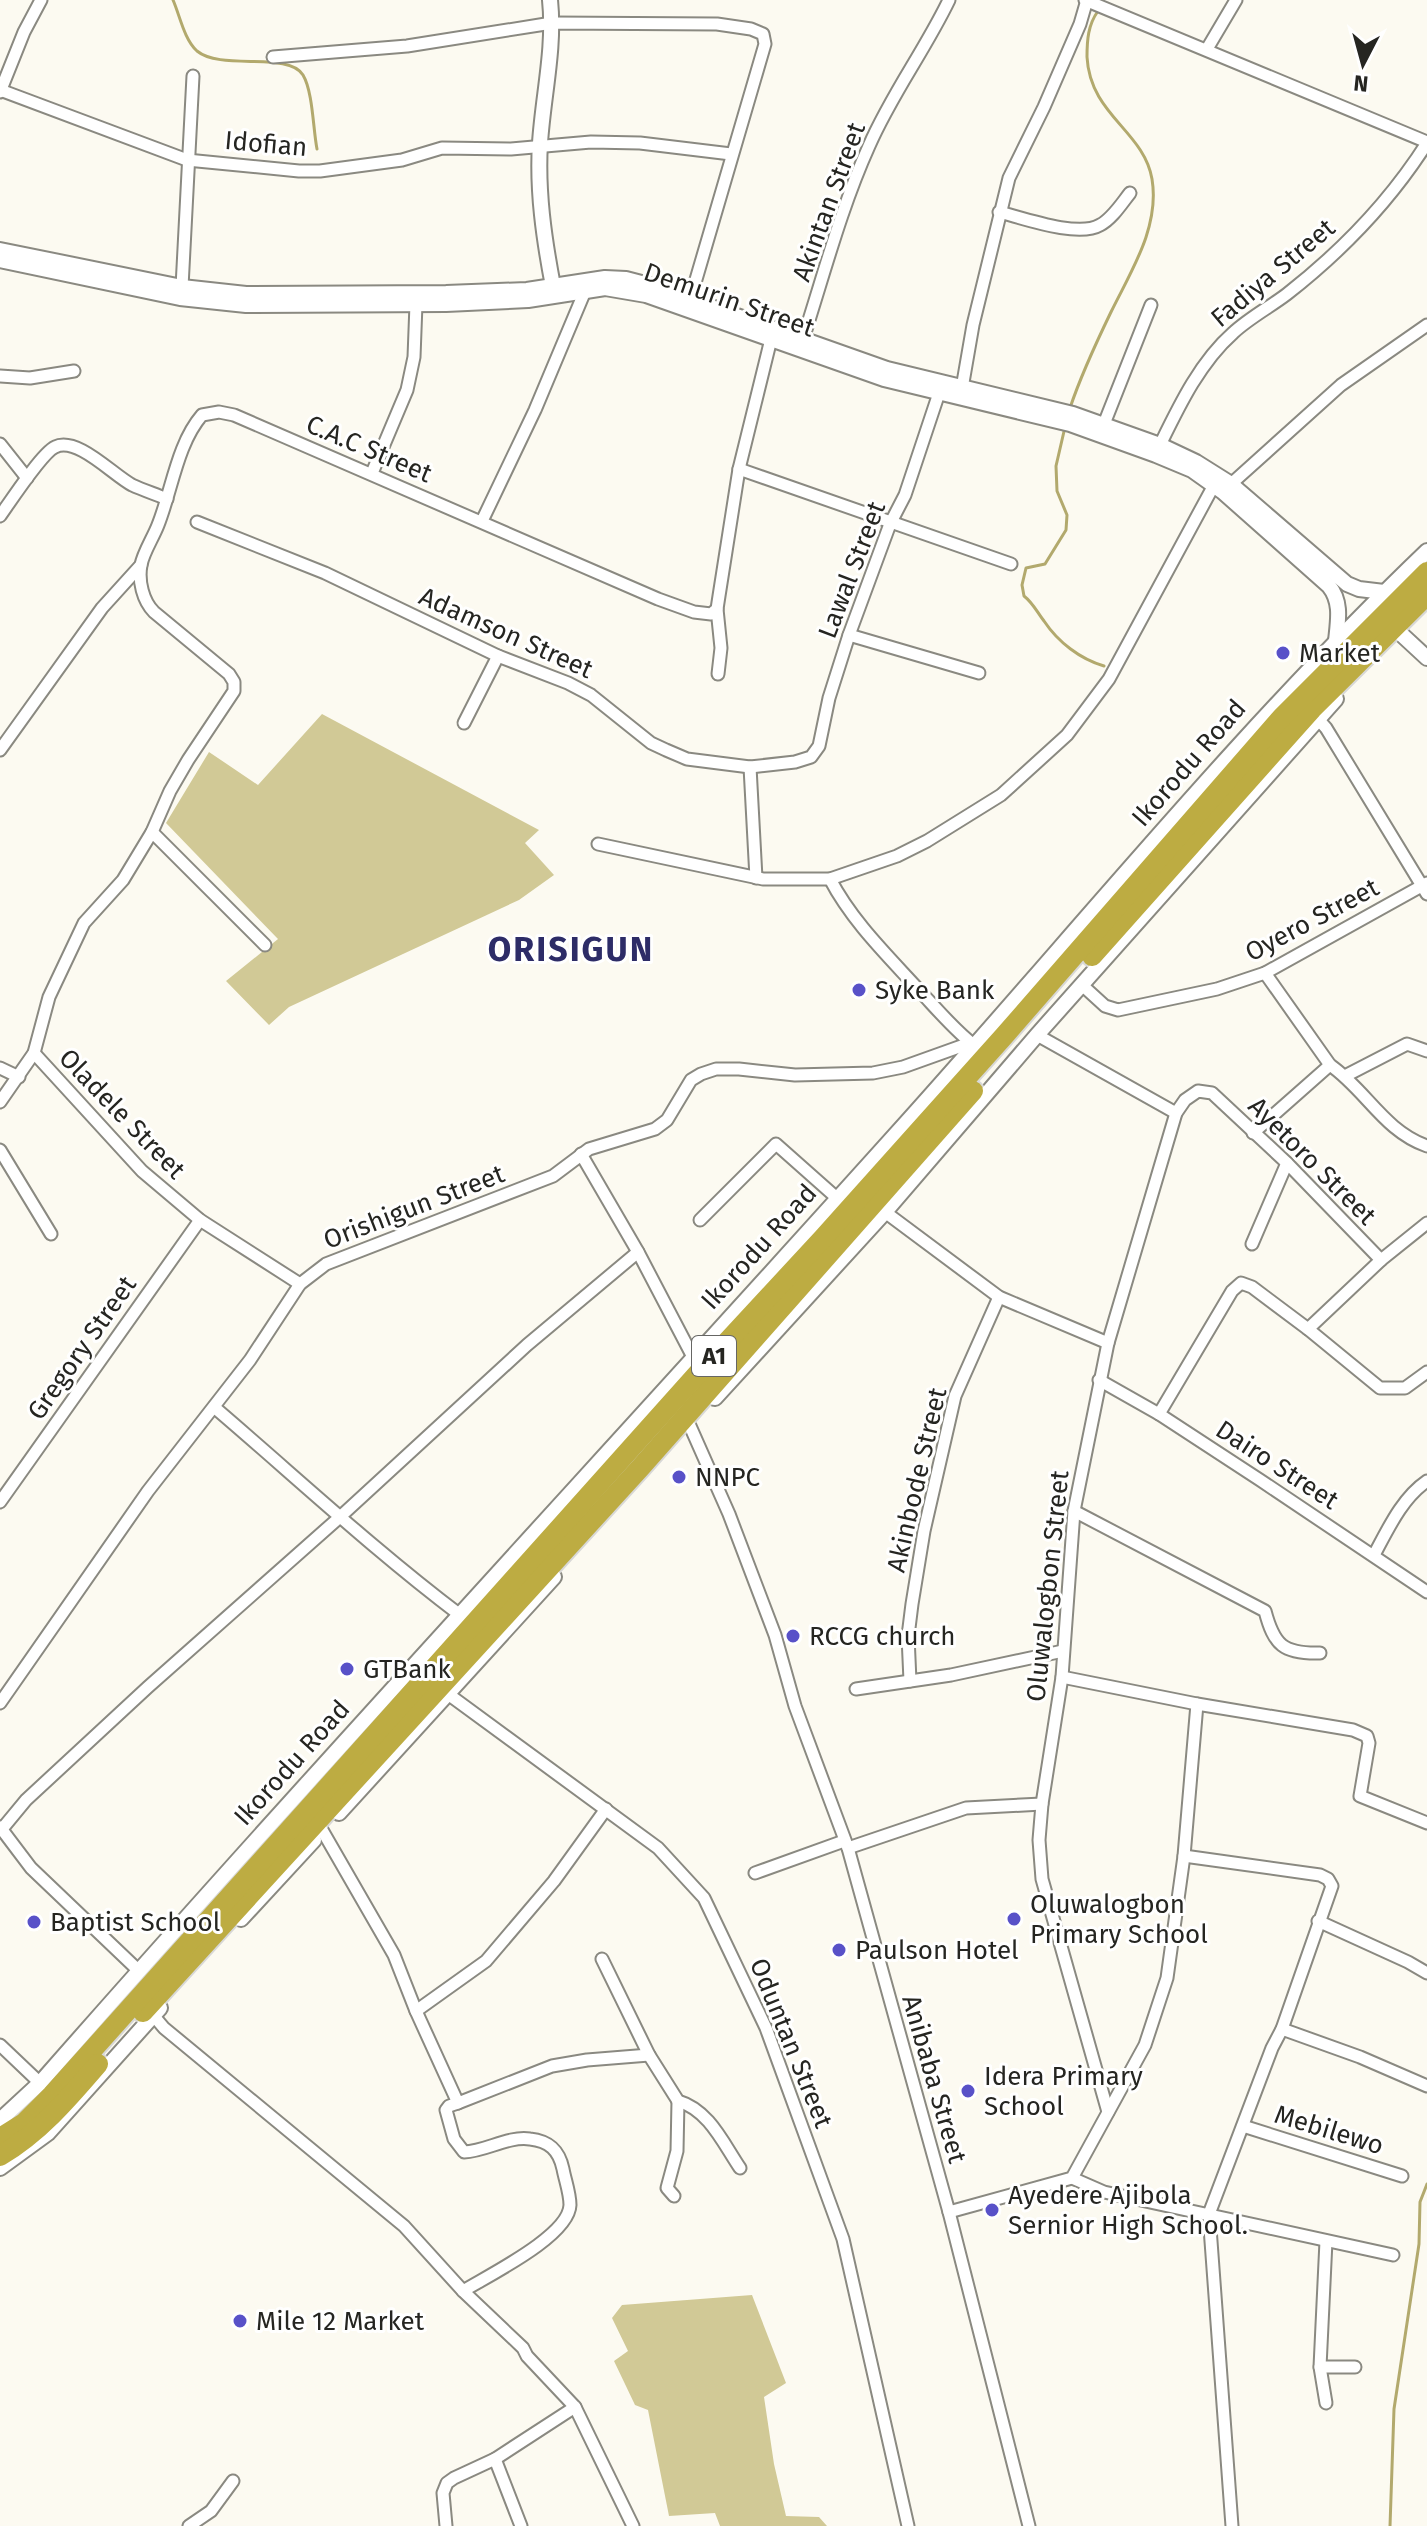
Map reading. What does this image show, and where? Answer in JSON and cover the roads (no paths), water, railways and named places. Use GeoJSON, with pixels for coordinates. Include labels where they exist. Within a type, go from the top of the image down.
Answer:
{"type":"FeatureCollection","features":[{"type":"Feature","properties":{"kind":"highway","name":"Ikorodu Road"},"geometry":{"type":"LineString","coordinates":[[0,2138],[24,2123],[52,2095],[689,1382],[951,1096],[1384,599],[1427,572]]}},
{"type":"Feature","properties":{"kind":"highway","name":"A1"},"geometry":{"type":"LineString","coordinates":[[0,2156],[32,2135],[63,2105],[220,1926],[439,1699],[1312,709],[1427,595]]}},
{"type":"Feature","properties":{"kind":"street"},"geometry":{"type":"LineString","coordinates":[[0,90],[41,0]]}},
{"type":"Feature","properties":{"kind":"street"},"geometry":{"type":"LineString","coordinates":[[550,0],[552,23],[539,146],[542,230],[553,286]]}},
{"type":"Feature","properties":{"kind":"street","name":"Akintan Street"},"geometry":{"type":"LineString","coordinates":[[803,339],[854,181],[870,144],[949,0]]}},
{"type":"Feature","properties":{"kind":"street"},"geometry":{"type":"LineString","coordinates":[[1207,49],[1236,0]]}},
{"type":"Feature","properties":{"kind":"street"},"geometry":{"type":"LineString","coordinates":[[961,393],[999,212],[1014,164],[1044,107],[1087,1],[1427,143]]}},
{"type":"Feature","properties":{"kind":"street"},"geometry":{"type":"LineString","coordinates":[[273,57],[407,46],[552,23],[717,24],[763,34],[765,44],[690,300]]}},
{"type":"Feature","properties":{"kind":"street"},"geometry":{"type":"LineString","coordinates":[[182,287],[193,76]]}},
{"type":"Feature","properties":{"kind":"street","name":"Idofian"},"geometry":{"type":"LineString","coordinates":[[0,90],[187,160],[320,171],[402,160],[442,148],[591,142],[640,143],[731,154]]}},
{"type":"Feature","properties":{"kind":"street","name":"Fadiya Street"},"geometry":{"type":"LineString","coordinates":[[1160,445],[1192,386],[1217,351],[1233,333],[1333,256],[1384,203],[1427,143]]}},
{"type":"Feature","properties":{"kind":"street"},"geometry":{"type":"LineString","coordinates":[[999,212],[1068,229],[1085,229],[1099,226],[1130,193]]}},
{"type":"Feature","properties":{"kind":"street","name":"Demurin Street"},"geometry":{"type":"LineString","coordinates":[[0,250],[182,287],[270,295],[527,290],[605,278],[626,279],[941,388]]}},
{"type":"Feature","properties":{"kind":"street","name":"Demurin Street"},"geometry":{"type":"LineString","coordinates":[[0,260],[168,296],[270,306],[528,300],[605,288],[646,295],[884,379],[941,388],[1104,424],[1160,445],[1196,462],[1231,484],[1347,584],[1384,599]]}},
{"type":"Feature","properties":{"kind":"street"},"geometry":{"type":"LineString","coordinates":[[482,521],[535,410],[585,291]]}},
{"type":"Feature","properties":{"kind":"street"},"geometry":{"type":"LineString","coordinates":[[372,473],[407,390],[414,357],[416,304]]}},
{"type":"Feature","properties":{"kind":"street"},"geometry":{"type":"LineString","coordinates":[[1104,424],[1151,305]]}},
{"type":"Feature","properties":{"kind":"street"},"geometry":{"type":"LineString","coordinates":[[1231,484],[1341,385],[1427,325]]}},
{"type":"Feature","properties":{"kind":"street"},"geometry":{"type":"LineString","coordinates":[[718,674],[721,648],[717,609],[739,469],[771,339]]}},
{"type":"Feature","properties":{"kind":"street"},"geometry":{"type":"LineString","coordinates":[[0,376],[30,378],[74,371]]}},
{"type":"Feature","properties":{"kind":"street","name":"Lawal Street"},"geometry":{"type":"LineString","coordinates":[[795,762],[811,757],[819,746],[829,698],[849,635],[890,524],[905,495],[941,388]]}},
{"type":"Feature","properties":{"kind":"street","name":"C.A.C Street"},"geometry":{"type":"LineString","coordinates":[[141,565],[198,421],[210,412],[234,415],[676,606],[704,614],[711,614],[717,609]]}},
{"type":"Feature","properties":{"kind":"street","name":"Demurin Street"},"geometry":{"type":"LineString","coordinates":[[1072,419],[1192,470],[1214,485],[1322,578],[1335,593],[1338,605],[1336,641]]}},
{"type":"Feature","properties":{"kind":"street"},"geometry":{"type":"LineString","coordinates":[[0,444],[27,478]]}},
{"type":"Feature","properties":{"kind":"street"},"geometry":{"type":"LineString","coordinates":[[0,516],[27,478],[55,447],[69,445],[82,450],[130,484],[167,499]]}},
{"type":"Feature","properties":{"kind":"street"},"geometry":{"type":"LineString","coordinates":[[739,469],[1011,564]]}},
{"type":"Feature","properties":{"kind":"street"},"geometry":{"type":"LineString","coordinates":[[598,844],[756,878],[830,879],[897,856],[950,827],[1001,795],[1067,735],[1109,679],[1214,485]]}},
{"type":"Feature","properties":{"kind":"street","name":"Adamson Street"},"geometry":{"type":"LineString","coordinates":[[197,522],[325,573],[498,656],[568,683],[591,695],[651,743],[687,759],[750,767],[795,762]]}},
{"type":"Feature","properties":{"kind":"street","name":"Ikorodu Road"},"geometry":{"type":"LineString","coordinates":[[0,2120],[40,2083],[694,1359],[1284,694],[1336,641],[1384,599],[1427,551]]}},
{"type":"Feature","properties":{"kind":"street"},"geometry":{"type":"LineString","coordinates":[[0,750],[102,608],[141,565]]}},
{"type":"Feature","properties":{"kind":"street"},"geometry":{"type":"LineString","coordinates":[[0,1102],[34,1053],[49,997],[84,923],[123,880],[152,832],[182,770],[231,696],[234,682],[229,674],[147,605],[141,565]]}},
{"type":"Feature","properties":{"kind":"street"},"geometry":{"type":"LineString","coordinates":[[439,1699],[885,1212],[1317,718],[1427,606]]}},
{"type":"Feature","properties":{"kind":"street"},"geometry":{"type":"LineString","coordinates":[[1400,633],[1427,658]]}},
{"type":"Feature","properties":{"kind":"street"},"geometry":{"type":"LineString","coordinates":[[849,635],[979,673]]}},
{"type":"Feature","properties":{"kind":"street"},"geometry":{"type":"LineString","coordinates":[[464,723],[498,656]]}},
{"type":"Feature","properties":{"kind":"street"},"geometry":{"type":"LineString","coordinates":[[1317,718],[1425,888]]}},
{"type":"Feature","properties":{"kind":"street"},"geometry":{"type":"LineString","coordinates":[[750,767],[756,878]]}},
{"type":"Feature","properties":{"kind":"street"},"geometry":{"type":"LineString","coordinates":[[152,832],[265,945]]}},
{"type":"Feature","properties":{"kind":"street"},"geometry":{"type":"LineString","coordinates":[[830,879],[848,911],[940,1013],[973,1044]]}},
{"type":"Feature","properties":{"kind":"street","name":"Oyero Street"},"geometry":{"type":"LineString","coordinates":[[1082,985],[1105,1006],[1118,1010],[1217,989],[1265,973],[1425,888]]}},
{"type":"Feature","properties":{"kind":"street"},"geometry":{"type":"LineString","coordinates":[[1265,973],[1330,1065],[1345,1076],[1379,1115],[1403,1135],[1427,1146]]}},
{"type":"Feature","properties":{"kind":"street"},"geometry":{"type":"LineString","coordinates":[[1037,1035],[1176,1113]]}},
{"type":"Feature","properties":{"kind":"street","name":"Orishigun Street"},"geometry":{"type":"LineString","coordinates":[[0,1703],[148,1491],[250,1360],[300,1284],[326,1264],[553,1176],[589,1149],[662,1125],[691,1080],[709,1072],[739,1069],[795,1075],[873,1073],[903,1067],[973,1044]]}},
{"type":"Feature","properties":{"kind":"street"},"geometry":{"type":"LineString","coordinates":[[1345,1076],[1407,1044],[1427,1051]]}},
{"type":"Feature","properties":{"kind":"street","name":"Oladele Street"},"geometry":{"type":"LineString","coordinates":[[34,1053],[142,1171],[200,1220],[300,1284]]}},
{"type":"Feature","properties":{"kind":"street"},"geometry":{"type":"LineString","coordinates":[[1253,1133],[1330,1065]]}},
{"type":"Feature","properties":{"kind":"street"},"geometry":{"type":"LineString","coordinates":[[0,1068],[19,1077]]}},
{"type":"Feature","properties":{"kind":"street","name":"Ayetoro Street"},"geometry":{"type":"LineString","coordinates":[[1176,1113],[1185,1100],[1198,1091],[1212,1093],[1287,1163],[1381,1260]]}},
{"type":"Feature","properties":{"kind":"street","name":"Oluwalogbon Street"},"geometry":{"type":"LineString","coordinates":[[1108,2112],[1042,1879],[1039,1840],[1062,1677],[1074,1511],[1108,1343],[1176,1113]]}},
{"type":"Feature","properties":{"kind":"street"},"geometry":{"type":"LineString","coordinates":[[700,1220],[776,1144],[838,1199]]}},
{"type":"Feature","properties":{"kind":"street"},"geometry":{"type":"LineString","coordinates":[[0,1150],[51,1234]]}},
{"type":"Feature","properties":{"kind":"street"},"geometry":{"type":"LineString","coordinates":[[581,1154],[638,1252],[694,1359]]}},
{"type":"Feature","properties":{"kind":"street"},"geometry":{"type":"LineString","coordinates":[[1252,1244],[1287,1163]]}},
{"type":"Feature","properties":{"kind":"street"},"geometry":{"type":"LineString","coordinates":[[885,1212],[999,1297],[1108,1343]]}},
{"type":"Feature","properties":{"kind":"street","name":"Gregory Street"},"geometry":{"type":"LineString","coordinates":[[0,1502],[200,1220]]}},
{"type":"Feature","properties":{"kind":"street"},"geometry":{"type":"LineString","coordinates":[[1308,1329],[1381,1260],[1425,1229]]}},
{"type":"Feature","properties":{"kind":"street"},"geometry":{"type":"LineString","coordinates":[[139,1971],[31,1868],[1,1828],[26,1800],[536,1336],[638,1252]]}},
{"type":"Feature","properties":{"kind":"street"},"geometry":{"type":"LineString","coordinates":[[1159,1414],[1232,1291],[1241,1283],[1252,1287],[1308,1329],[1380,1388],[1405,1388],[1427,1372]]}},
{"type":"Feature","properties":{"kind":"street","name":"Akinbode Street"},"geometry":{"type":"LineString","coordinates":[[910,1681],[908,1636],[912,1604],[924,1531],[955,1396],[999,1297]]}},
{"type":"Feature","properties":{"kind":"street","name":"Dairo Street"},"geometry":{"type":"LineString","coordinates":[[1099,1380],[1159,1414],[1427,1592]]}},
{"type":"Feature","properties":{"kind":"street"},"geometry":{"type":"LineString","coordinates":[[214,1407],[385,1558],[460,1615]]}},
{"type":"Feature","properties":{"kind":"street","name":"Anibaba Street"},"geometry":{"type":"LineString","coordinates":[[690,1426],[729,1514],[775,1635],[795,1706],[846,1845],[949,2212],[1029,2526]]}},
{"type":"Feature","properties":{"kind":"street"},"geometry":{"type":"LineString","coordinates":[[1374,1555],[1393,1519],[1427,1481]]}},
{"type":"Feature","properties":{"kind":"street"},"geometry":{"type":"LineString","coordinates":[[1074,1511],[1265,1611],[1271,1636],[1282,1647],[1303,1654],[1320,1653]]}},
{"type":"Feature","properties":{"kind":"street"},"geometry":{"type":"LineString","coordinates":[[856,1689],[951,1675],[1063,1651]]}},
{"type":"Feature","properties":{"kind":"street"},"geometry":{"type":"LineString","coordinates":[[1062,1677],[1353,1730],[1367,1736],[1369,1743],[1360,1791],[1362,1798],[1427,1823]]}},
{"type":"Feature","properties":{"kind":"street","name":"Oduntan Street"},"geometry":{"type":"LineString","coordinates":[[439,1699],[606,1809],[658,1848],[704,1898],[766,2028],[843,2239],[908,2526]]}},
{"type":"Feature","properties":{"kind":"street"},"geometry":{"type":"LineString","coordinates":[[1072,2178],[1145,2045],[1167,1978],[1184,1856],[1197,1704]]}},
{"type":"Feature","properties":{"kind":"street"},"geometry":{"type":"LineString","coordinates":[[0,2168],[48,2133],[322,1830],[364,1778]]}},
{"type":"Feature","properties":{"kind":"street"},"geometry":{"type":"LineString","coordinates":[[755,1873],[966,1808],[1042,1804]]}},
{"type":"Feature","properties":{"kind":"street"},"geometry":{"type":"LineString","coordinates":[[416,2011],[486,1961],[554,1881],[606,1809]]}},
{"type":"Feature","properties":{"kind":"street"},"geometry":{"type":"LineString","coordinates":[[322,1830],[394,1955],[458,2103]]}},
{"type":"Feature","properties":{"kind":"street"},"geometry":{"type":"LineString","coordinates":[[1184,1856],[1320,1875],[1328,1879],[1332,1886],[1282,2029],[1209,2214],[1232,2526]]}},
{"type":"Feature","properties":{"kind":"street"},"geometry":{"type":"LineString","coordinates":[[1318,1921],[1427,1973]]}},
{"type":"Feature","properties":{"kind":"street"},"geometry":{"type":"LineString","coordinates":[[602,1959],[649,2055],[678,2101],[677,2151],[667,2188],[674,2196]]}},
{"type":"Feature","properties":{"kind":"street"},"geometry":{"type":"LineString","coordinates":[[153,2015],[404,2226],[463,2291],[523,2348],[575,2407],[633,2526]]}},
{"type":"Feature","properties":{"kind":"street"},"geometry":{"type":"LineString","coordinates":[[1282,2029],[1360,2057],[1427,2086]]}},
{"type":"Feature","properties":{"kind":"street"},"geometry":{"type":"LineString","coordinates":[[0,2045],[40,2083]]}},
{"type":"Feature","properties":{"kind":"street"},"geometry":{"type":"LineString","coordinates":[[463,2291],[550,2236],[565,2221],[570,2206],[561,2159],[551,2145],[529,2139],[510,2140],[464,2152],[454,2139],[446,2117],[449,2106],[552,2066],[649,2055]]}},
{"type":"Feature","properties":{"kind":"street"},"geometry":{"type":"LineString","coordinates":[[678,2101],[692,2105],[704,2114],[740,2168]]}},
{"type":"Feature","properties":{"kind":"street","name":"Mebilewo"},"geometry":{"type":"LineString","coordinates":[[1243,2126],[1402,2176]]}},
{"type":"Feature","properties":{"kind":"street"},"geometry":{"type":"LineString","coordinates":[[949,2212],[1072,2178],[1104,2192],[1393,2255]]}},
{"type":"Feature","properties":{"kind":"street"},"geometry":{"type":"LineString","coordinates":[[1326,2241],[1320,2367],[1326,2403]]}},
{"type":"Feature","properties":{"kind":"street"},"geometry":{"type":"LineString","coordinates":[[1320,2367],[1355,2367]]}},
{"type":"Feature","properties":{"kind":"street"},"geometry":{"type":"LineString","coordinates":[[446,2526],[443,2493],[447,2483],[495,2459],[575,2407]]}},
{"type":"Feature","properties":{"kind":"street"},"geometry":{"type":"LineString","coordinates":[[495,2459],[521,2526]]}},
{"type":"Feature","properties":{"kind":"street"},"geometry":{"type":"LineString","coordinates":[[189,2526],[211,2511],[233,2481]]}},
{"type":"Feature","properties":{"kind":"waterway"},"geometry":{"type":"LineString","coordinates":[[173,0],[186,34],[197,51],[222,60],[284,64],[303,75],[311,101],[317,149]]}},
{"type":"Feature","properties":{"kind":"waterway"},"geometry":{"type":"LineString","coordinates":[[1070,408],[1094,347],[1135,265],[1152,214],[1152,179],[1147,162],[1097,94],[1090,77],[1088,39],[1098,11]]}},
{"type":"Feature","properties":{"kind":"waterway"},"geometry":{"type":"LineString","coordinates":[[1065,427],[1056,466],[1057,491],[1067,515],[1066,530],[1045,564],[1026,568],[1022,585],[1024,596],[1056,636],[1070,649],[1104,666]]}},
{"type":"Feature","properties":{"kind":"waterway"},"geometry":{"type":"LineString","coordinates":[[1390,2526],[1394,2409],[1419,2244],[1420,2202],[1427,2184]]}},
{"type":"Feature","properties":{"kind":"place","name":"Market"},"geometry":{"type":"Point","coordinates":[1283,653]}},
{"type":"Feature","properties":{"kind":"place","name":"Syke Bank"},"geometry":{"type":"Point","coordinates":[859,990]}},
{"type":"Feature","properties":{"kind":"place","name":"NNPC"},"geometry":{"type":"Point","coordinates":[679,1477]}},
{"type":"Feature","properties":{"kind":"place","name":"RCCG church"},"geometry":{"type":"Point","coordinates":[793,1636]}},
{"type":"Feature","properties":{"kind":"place","name":"GTBank"},"geometry":{"type":"Point","coordinates":[347,1669]}},
{"type":"Feature","properties":{"kind":"place","name":"Oluwalogbon Primary School"},"geometry":{"type":"Point","coordinates":[1014,1919]}},
{"type":"Feature","properties":{"kind":"place","name":"Baptist School"},"geometry":{"type":"Point","coordinates":[34,1922]}},
{"type":"Feature","properties":{"kind":"place","name":"Paulson Hotel"},"geometry":{"type":"Point","coordinates":[839,1950]}},
{"type":"Feature","properties":{"kind":"place","name":"Idera Primary School"},"geometry":{"type":"Point","coordinates":[968,2091]}},
{"type":"Feature","properties":{"kind":"place","name":"Ayedere Ajibola Sernior High School."},"geometry":{"type":"Point","coordinates":[992,2210]}},
{"type":"Feature","properties":{"kind":"place","name":"Mile 12 Market"},"geometry":{"type":"Point","coordinates":[240,2321]}},
{"type":"Feature","properties":{"kind":"district","name":"ORISIGUN"},"geometry":{"type":"Point","coordinates":[571,949]}}]}
